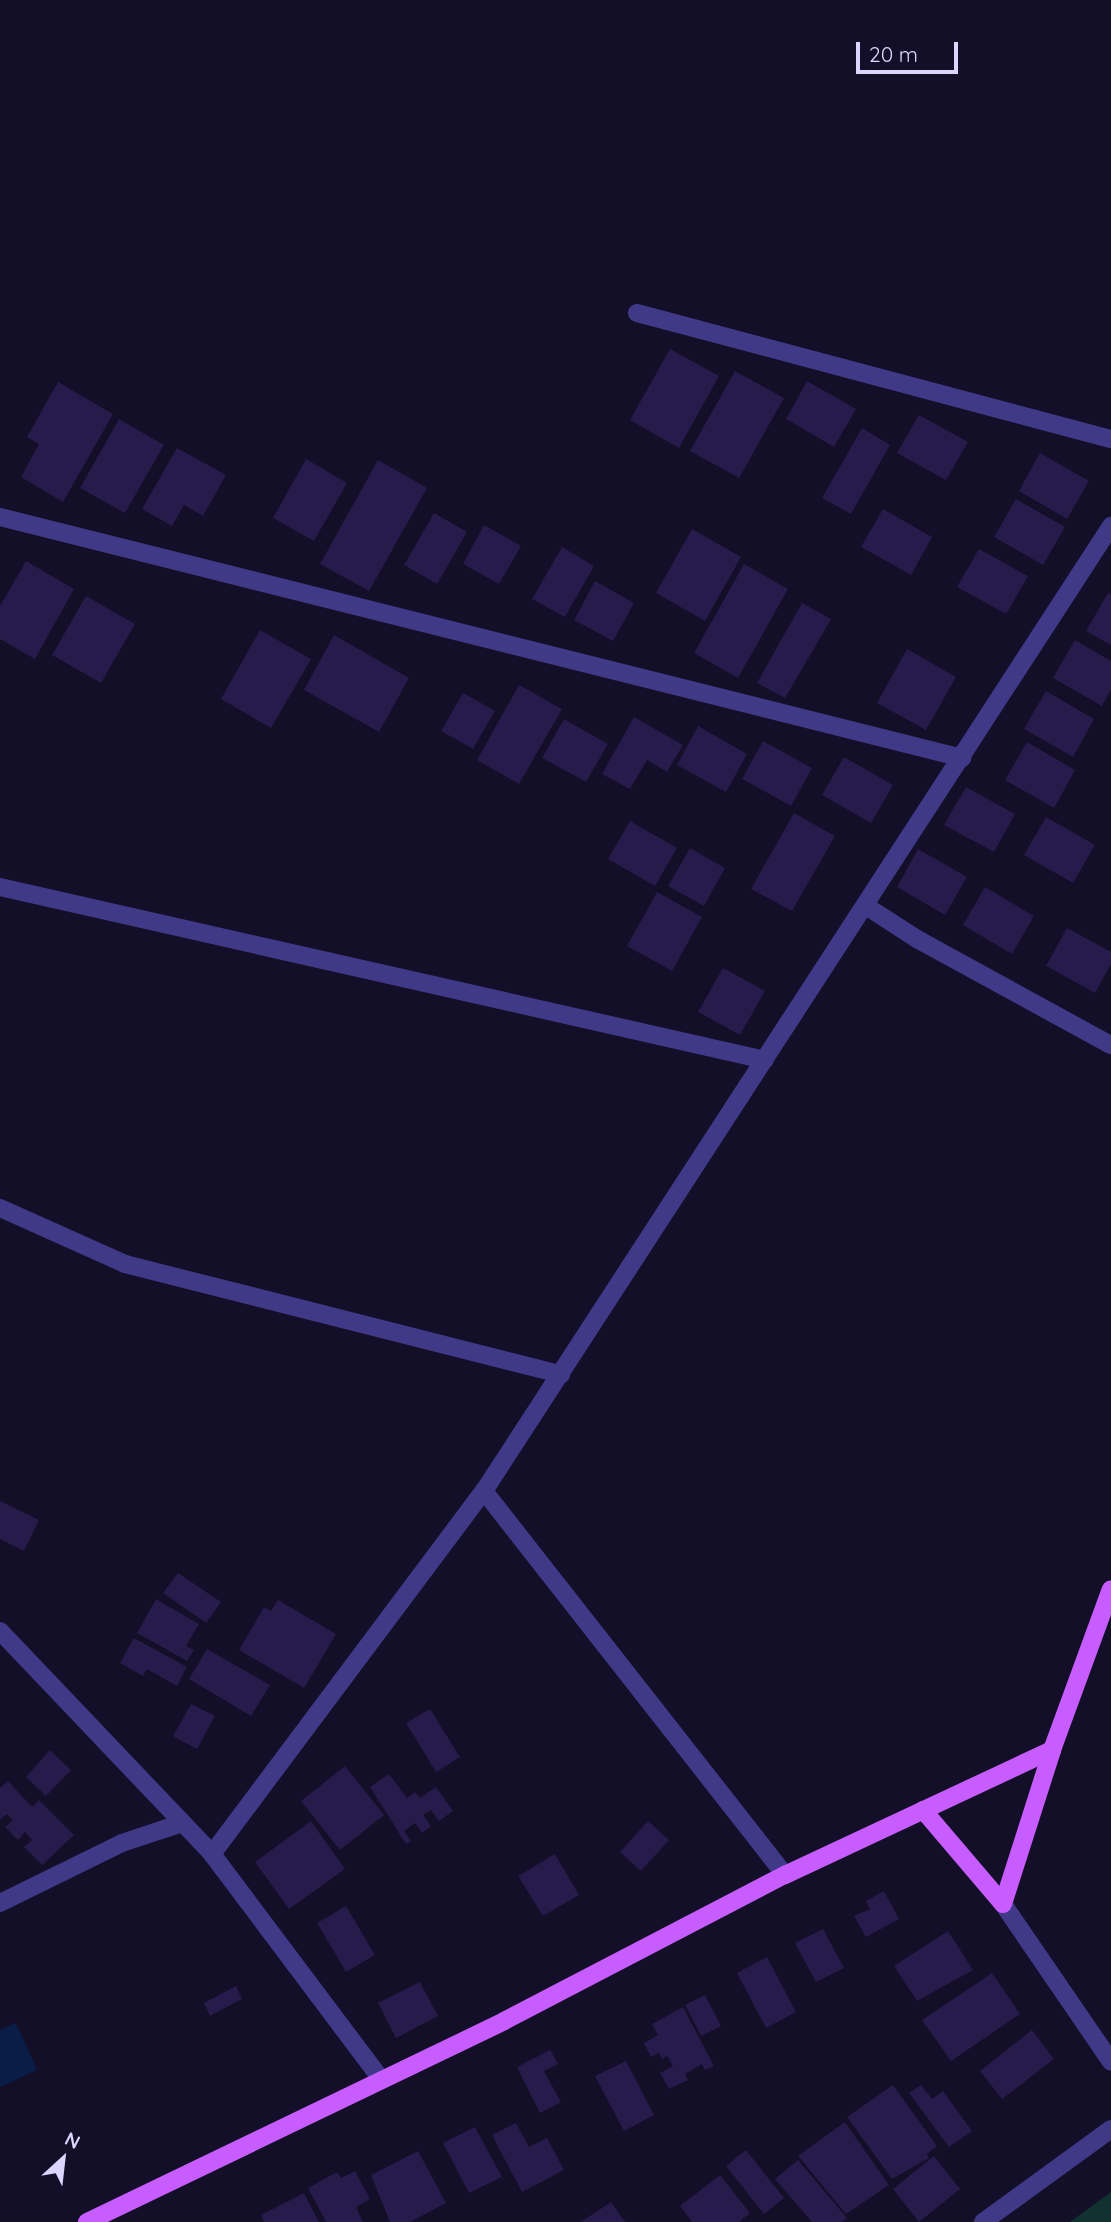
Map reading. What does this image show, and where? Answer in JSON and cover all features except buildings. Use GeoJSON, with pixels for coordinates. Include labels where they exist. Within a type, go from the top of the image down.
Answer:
{"type":"FeatureCollection","features":[{"type":"Feature","properties":{"kind":"main road"},"geometry":{"type":"LineString","coordinates":[[1003,1904],[1052,1750],[1111,1589]]}},
{"type":"Feature","properties":{"kind":"main road"},"geometry":{"type":"LineString","coordinates":[[87,2222],[380,2078],[504,2021],[785,1875],[1052,1750]]}},
{"type":"Feature","properties":{"kind":"main road"},"geometry":{"type":"LineString","coordinates":[[923,1811],[1003,1904]]}},
{"type":"Feature","properties":{"kind":"street"},"geometry":{"type":"LineString","coordinates":[[636,313],[1111,439]]}},
{"type":"Feature","properties":{"kind":"street"},"geometry":{"type":"LineString","coordinates":[[0,517],[962,758]]}},
{"type":"Feature","properties":{"kind":"street"},"geometry":{"type":"LineString","coordinates":[[212,1854],[484,1491],[1111,526]]}},
{"type":"Feature","properties":{"kind":"street"},"geometry":{"type":"LineString","coordinates":[[0,887],[765,1060]]}},
{"type":"Feature","properties":{"kind":"street"},"geometry":{"type":"LineString","coordinates":[[866,906],[917,939],[1111,1045]]}},
{"type":"Feature","properties":{"kind":"street"},"geometry":{"type":"LineString","coordinates":[[0,1209],[125,1265],[561,1374]]}},
{"type":"Feature","properties":{"kind":"street"},"geometry":{"type":"LineString","coordinates":[[484,1491],[785,1875]]}},
{"type":"Feature","properties":{"kind":"street"},"geometry":{"type":"LineString","coordinates":[[0,1630],[212,1854],[380,2078]]}},
{"type":"Feature","properties":{"kind":"street"},"geometry":{"type":"LineString","coordinates":[[0,1903],[122,1843],[183,1823]]}},
{"type":"Feature","properties":{"kind":"street"},"geometry":{"type":"LineString","coordinates":[[1003,1904],[1111,2062]]}},
{"type":"Feature","properties":{"kind":"street"},"geometry":{"type":"LineString","coordinates":[[983,2222],[1111,2129]]}},
{"type":"Feature","properties":{"kind":"green space"},"geometry":{"type":"Polygon","coordinates":[[[1111,2192],[1111,2222],[1070,2222],[1111,2192]]]}},
{"type":"Feature","properties":{"kind":"water"},"geometry":{"type":"Polygon","coordinates":[[[16,2023],[37,2070],[0,2087],[0,2030],[16,2023]]]}}]}
